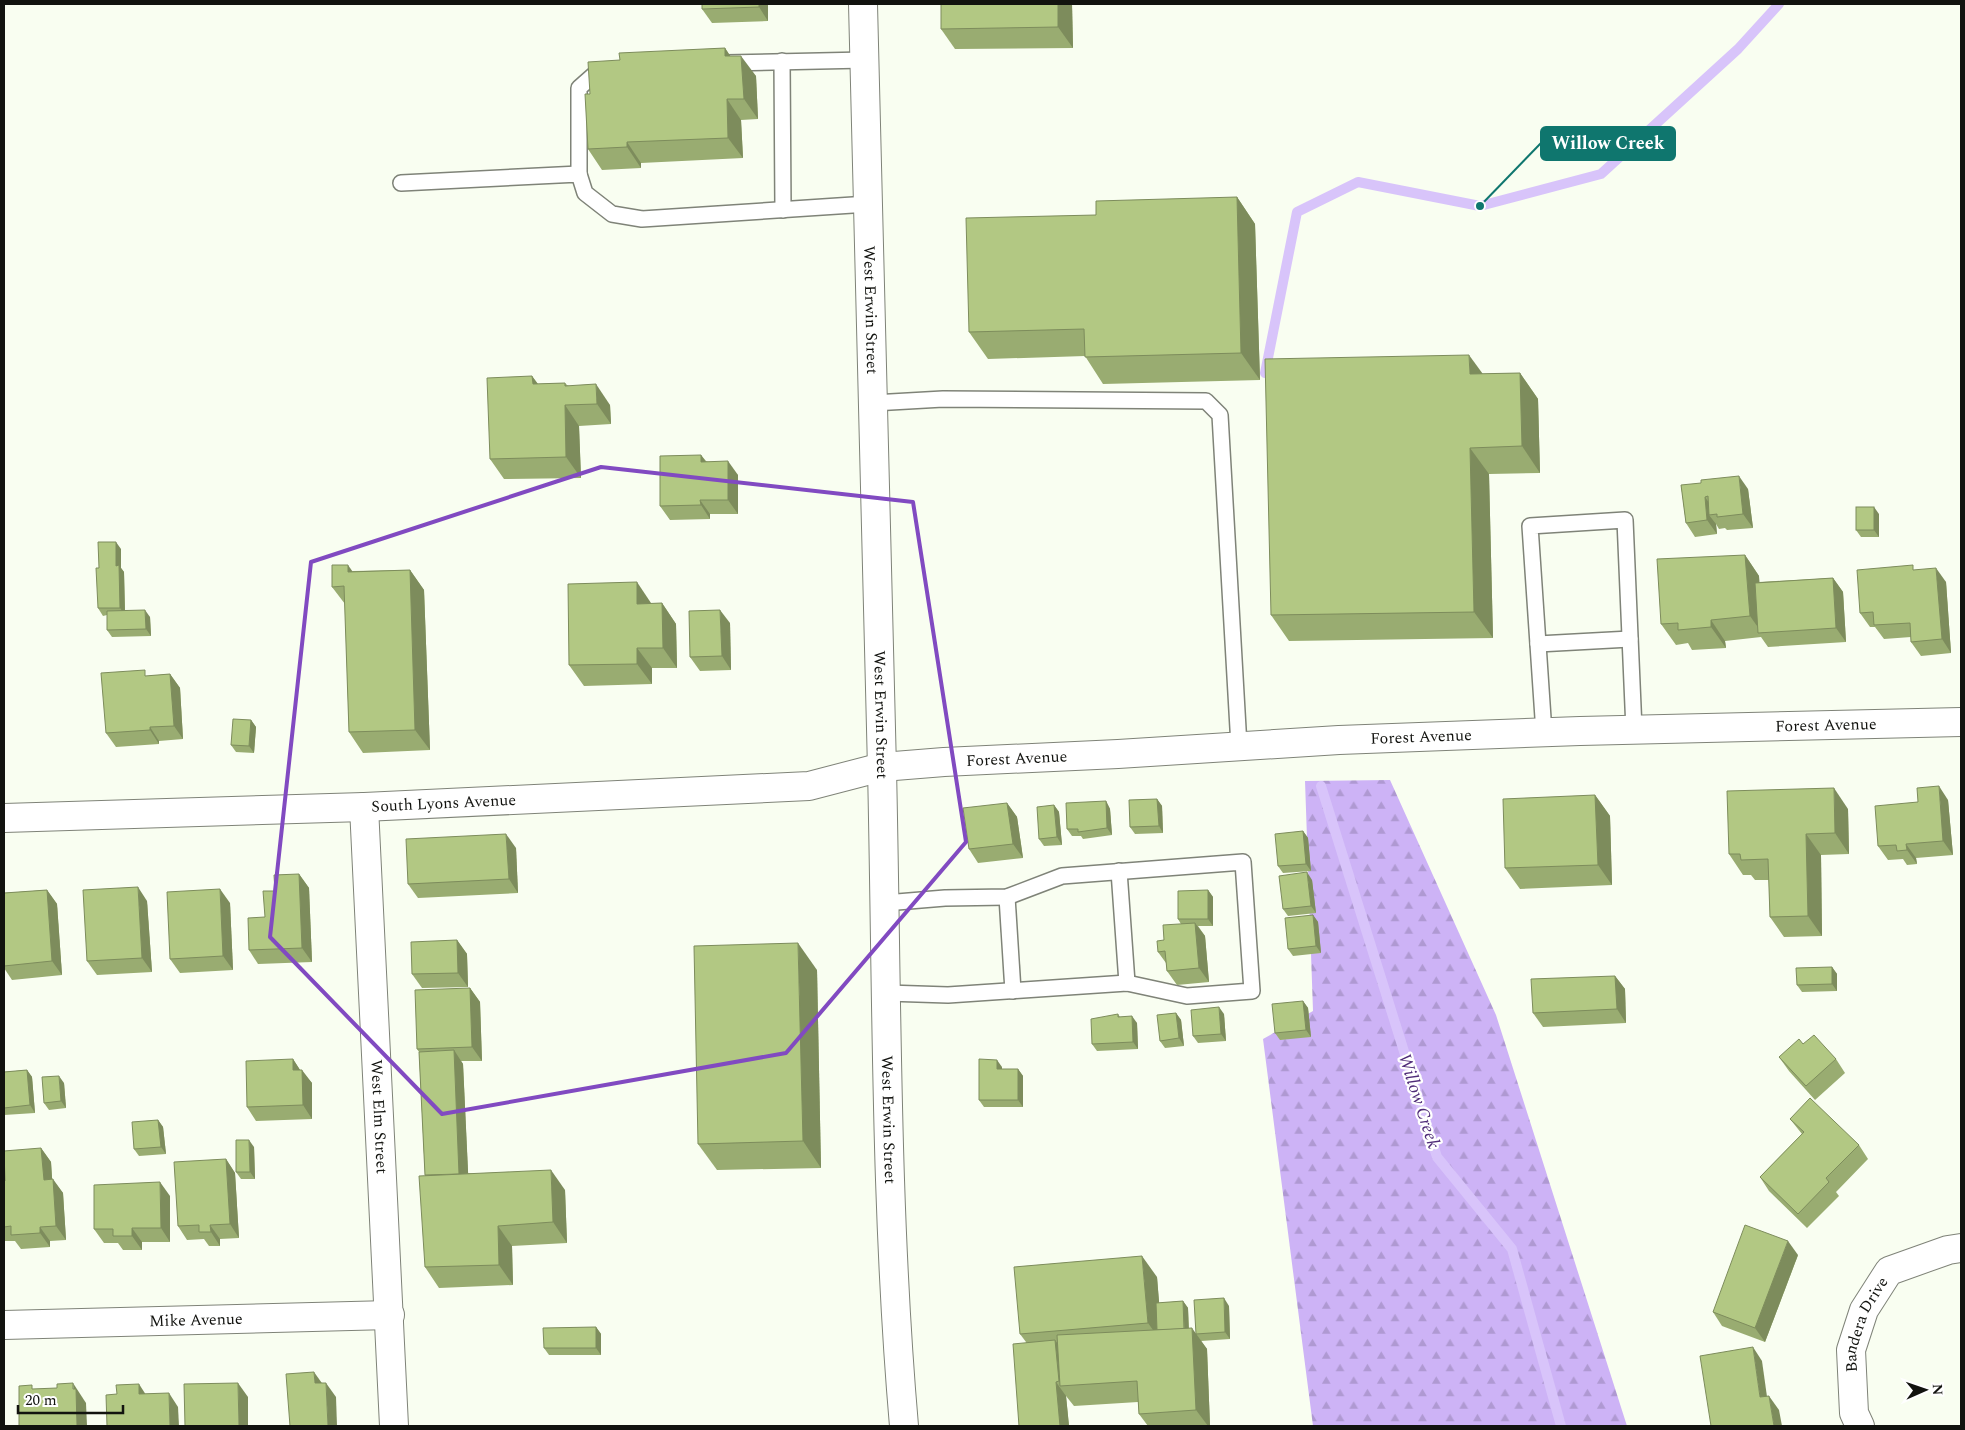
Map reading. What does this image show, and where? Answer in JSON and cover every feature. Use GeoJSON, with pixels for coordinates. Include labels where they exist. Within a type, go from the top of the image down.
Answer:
{"type":"FeatureCollection","features":[{"type":"Feature","properties":{"kind":"street","name":"West Erwin Street"},"geometry":{"type":"LineString","coordinates":[[863,4],[893,1253],[904,1426]]}},
{"type":"Feature","properties":{"kind":"street","name":"Forest Avenue"},"geometry":{"type":"LineString","coordinates":[[882,767],[1339,740],[1961,722]]}},
{"type":"Feature","properties":{"kind":"street","name":"South Lyons Avenue"},"geometry":{"type":"LineString","coordinates":[[4,818],[364,807],[809,786],[882,767]]}},
{"type":"Feature","properties":{"kind":"street","name":"West Elm Street"},"geometry":{"type":"LineString","coordinates":[[364,807],[394,1426]]}},
{"type":"Feature","properties":{"kind":"street","name":"Bandera Drive"},"geometry":{"type":"LineString","coordinates":[[1860,1426],[1854,1413],[1851,1350],[1864,1310],[1889,1270],[1948,1250],[1961,1248]]}},
{"type":"Feature","properties":{"kind":"street","name":"Mike Avenue"},"geometry":{"type":"LineString","coordinates":[[4,1325],[390,1315]]}},
{"type":"Feature","properties":{"kind":"lane"},"geometry":{"type":"LineString","coordinates":[[715,63],[865,60]]}},
{"type":"Feature","properties":{"kind":"lane"},"geometry":{"type":"LineString","coordinates":[[782,61],[783,210]]}},
{"type":"Feature","properties":{"kind":"lane"},"geometry":{"type":"LineString","coordinates":[[619,68],[596,73],[579,88],[579,174],[585,193],[612,214],[642,219],[868,204]]}},
{"type":"Feature","properties":{"kind":"lane"},"geometry":{"type":"LineString","coordinates":[[401,184],[579,174]]}},
{"type":"Feature","properties":{"kind":"lane"},"geometry":{"type":"LineString","coordinates":[[873,403],[943,399],[1206,402],[1220,415],[1239,746]]}},
{"type":"Feature","properties":{"kind":"lane"},"geometry":{"type":"LineString","coordinates":[[1544,733],[1530,526],[1625,520],[1634,730]]}},
{"type":"Feature","properties":{"kind":"lane"},"geometry":{"type":"LineString","coordinates":[[1538,644],[1630,639]]}},
{"type":"Feature","properties":{"kind":"lane"},"geometry":{"type":"LineString","coordinates":[[885,903],[945,898],[1007,897],[1062,876],[1243,862],[1252,991],[1187,996],[1126,984],[948,995],[887,993]]}},
{"type":"Feature","properties":{"kind":"lane"},"geometry":{"type":"LineString","coordinates":[[1119,871],[1126,984]]}},
{"type":"Feature","properties":{"kind":"lane"},"geometry":{"type":"LineString","coordinates":[[1007,897],[1013,991]]}},
{"type":"Feature","properties":{"kind":"highlighted area"},"geometry":{"type":"Polygon","coordinates":[[[601,467],[913,502],[966,842],[786,1053],[442,1114],[270,937],[311,562],[601,467]]]}},
{"type":"Feature","properties":{"kind":"green space"},"geometry":{"type":"Polygon","coordinates":[[[1390,780],[1496,1015],[1627,1426],[1313,1426],[1263,1039],[1313,1011],[1305,781],[1390,780]]]}},
{"type":"Feature","properties":{"kind":"building"},"geometry":{"type":"Polygon","coordinates":[[[702,4],[759,4],[759,7],[702,9],[702,4]]]}},
{"type":"Feature","properties":{"kind":"building"},"geometry":{"type":"Polygon","coordinates":[[[941,4],[1058,4],[1058,27],[941,29],[941,4]]]}},
{"type":"Feature","properties":{"kind":"building"},"geometry":{"type":"Polygon","coordinates":[[[725,48],[725,56],[741,56],[744,99],[727,99],[728,138],[627,142],[627,147],[588,149],[585,94],[590,94],[588,62],[620,60],[619,53],[725,48]]]}},
{"type":"Feature","properties":{"kind":"building"},"geometry":{"type":"Polygon","coordinates":[[[1237,197],[1241,353],[1085,357],[1084,329],[969,332],[966,218],[1096,215],[1096,201],[1237,197]]]}},
{"type":"Feature","properties":{"kind":"building"},"geometry":{"type":"Polygon","coordinates":[[[1469,355],[1470,374],[1520,373],[1522,446],[1470,448],[1474,612],[1271,615],[1265,359],[1469,355]]]}},
{"type":"Feature","properties":{"kind":"building"},"geometry":{"type":"Polygon","coordinates":[[[532,376],[533,384],[565,383],[565,386],[596,384],[597,404],[565,405],[566,457],[490,459],[487,378],[532,376]]]}},
{"type":"Feature","properties":{"kind":"building"},"geometry":{"type":"Polygon","coordinates":[[[701,455],[701,462],[728,461],[728,500],[700,500],[701,505],[660,506],[660,456],[701,455]]]}},
{"type":"Feature","properties":{"kind":"building"},"geometry":{"type":"Polygon","coordinates":[[[1739,476],[1743,514],[1717,517],[1717,514],[1709,515],[1708,496],[1705,497],[1707,520],[1686,523],[1681,485],[1701,483],[1701,480],[1739,476]]]}},
{"type":"Feature","properties":{"kind":"building"},"geometry":{"type":"Polygon","coordinates":[[[1856,507],[1874,507],[1874,530],[1856,530],[1856,507]]]}},
{"type":"Feature","properties":{"kind":"building"},"geometry":{"type":"Polygon","coordinates":[[[98,542],[116,542],[116,566],[119,565],[120,608],[98,608],[96,568],[99,568],[98,542]]]}},
{"type":"Feature","properties":{"kind":"building"},"geometry":{"type":"Polygon","coordinates":[[[1745,555],[1750,616],[1711,620],[1711,627],[1678,630],[1678,623],[1661,624],[1657,559],[1745,555]]]}},
{"type":"Feature","properties":{"kind":"building"},"geometry":{"type":"Polygon","coordinates":[[[332,565],[348,565],[348,572],[410,570],[415,730],[349,732],[344,586],[332,587],[332,565]]]}},
{"type":"Feature","properties":{"kind":"building"},"geometry":{"type":"Polygon","coordinates":[[[1913,565],[1913,570],[1936,568],[1942,639],[1911,642],[1910,623],[1874,625],[1873,612],[1860,613],[1857,570],[1913,565]]]}},
{"type":"Feature","properties":{"kind":"building"},"geometry":{"type":"Polygon","coordinates":[[[1833,578],[1836,628],[1758,633],[1755,583],[1833,578]]]}},
{"type":"Feature","properties":{"kind":"building"},"geometry":{"type":"Polygon","coordinates":[[[637,582],[637,604],[662,603],[663,648],[637,648],[637,664],[569,665],[568,584],[637,582]]]}},
{"type":"Feature","properties":{"kind":"building"},"geometry":{"type":"Polygon","coordinates":[[[145,610],[146,629],[107,630],[107,611],[145,610]]]}},
{"type":"Feature","properties":{"kind":"building"},"geometry":{"type":"Polygon","coordinates":[[[720,610],[722,656],[690,657],[689,611],[720,610]]]}},
{"type":"Feature","properties":{"kind":"building"},"geometry":{"type":"Polygon","coordinates":[[[145,670],[145,676],[170,674],[174,726],[150,727],[150,730],[106,733],[101,673],[145,670]]]}},
{"type":"Feature","properties":{"kind":"building"},"geometry":{"type":"Polygon","coordinates":[[[233,719],[251,720],[249,746],[231,745],[233,719]]]}},
{"type":"Feature","properties":{"kind":"building"},"geometry":{"type":"Polygon","coordinates":[[[1939,786],[1943,841],[1906,844],[1907,850],[1897,851],[1896,845],[1878,846],[1875,806],[1918,802],[1917,788],[1939,786]]]}},
{"type":"Feature","properties":{"kind":"building"},"geometry":{"type":"Polygon","coordinates":[[[1834,788],[1835,833],[1806,834],[1808,916],[1770,917],[1768,859],[1741,860],[1740,854],[1729,854],[1727,791],[1834,788]]]}},
{"type":"Feature","properties":{"kind":"building"},"geometry":{"type":"Polygon","coordinates":[[[1595,795],[1598,865],[1505,868],[1503,799],[1595,795]]]}},
{"type":"Feature","properties":{"kind":"building"},"geometry":{"type":"Polygon","coordinates":[[[1157,799],[1159,826],[1130,827],[1129,800],[1157,799]]]}},
{"type":"Feature","properties":{"kind":"building"},"geometry":{"type":"Polygon","coordinates":[[[1106,801],[1107,828],[1078,832],[1078,829],[1067,829],[1066,803],[1106,801]]]}},
{"type":"Feature","properties":{"kind":"building"},"geometry":{"type":"Polygon","coordinates":[[[1007,803],[1013,844],[969,849],[963,808],[1007,803]]]}},
{"type":"Feature","properties":{"kind":"building"},"geometry":{"type":"Polygon","coordinates":[[[1054,805],[1057,837],[1039,839],[1037,807],[1054,805]]]}},
{"type":"Feature","properties":{"kind":"building"},"geometry":{"type":"Polygon","coordinates":[[[1303,831],[1306,864],[1278,866],[1275,834],[1303,831]]]}},
{"type":"Feature","properties":{"kind":"building"},"geometry":{"type":"Polygon","coordinates":[[[506,834],[509,879],[408,884],[406,839],[506,834]]]}},
{"type":"Feature","properties":{"kind":"building"},"geometry":{"type":"Polygon","coordinates":[[[1307,872],[1311,906],[1283,909],[1279,876],[1307,872]]]}},
{"type":"Feature","properties":{"kind":"building"},"geometry":{"type":"Polygon","coordinates":[[[299,874],[302,948],[249,950],[248,918],[265,917],[263,891],[275,891],[274,875],[299,874]]]}},
{"type":"Feature","properties":{"kind":"building"},"geometry":{"type":"Polygon","coordinates":[[[138,887],[142,958],[87,961],[83,890],[138,887]]]}},
{"type":"Feature","properties":{"kind":"building"},"geometry":{"type":"Polygon","coordinates":[[[220,889],[223,956],[170,959],[167,892],[220,889]]]}},
{"type":"Feature","properties":{"kind":"building"},"geometry":{"type":"Polygon","coordinates":[[[47,890],[52,961],[4,966],[4,893],[47,890]]]}},
{"type":"Feature","properties":{"kind":"building"},"geometry":{"type":"Polygon","coordinates":[[[1208,890],[1208,919],[1178,919],[1178,891],[1208,890]]]}},
{"type":"Feature","properties":{"kind":"building"},"geometry":{"type":"Polygon","coordinates":[[[1313,915],[1316,946],[1288,949],[1285,918],[1313,915]]]}},
{"type":"Feature","properties":{"kind":"building"},"geometry":{"type":"Polygon","coordinates":[[[1195,923],[1199,968],[1167,971],[1165,951],[1158,952],[1157,941],[1164,940],[1163,925],[1195,923]]]}},
{"type":"Feature","properties":{"kind":"building"},"geometry":{"type":"Polygon","coordinates":[[[457,940],[458,973],[412,974],[411,942],[457,940]]]}},
{"type":"Feature","properties":{"kind":"building"},"geometry":{"type":"Polygon","coordinates":[[[798,943],[803,1141],[698,1144],[694,946],[798,943]]]}},
{"type":"Feature","properties":{"kind":"building"},"geometry":{"type":"Polygon","coordinates":[[[1832,967],[1832,984],[1797,985],[1796,968],[1832,967]]]}},
{"type":"Feature","properties":{"kind":"building"},"geometry":{"type":"Polygon","coordinates":[[[1615,976],[1617,1009],[1533,1013],[1531,979],[1615,976]]]}},
{"type":"Feature","properties":{"kind":"building"},"geometry":{"type":"Polygon","coordinates":[[[470,988],[472,1047],[417,1049],[415,990],[470,988]]]}},
{"type":"Feature","properties":{"kind":"building"},"geometry":{"type":"Polygon","coordinates":[[[1303,1001],[1306,1030],[1275,1033],[1272,1004],[1303,1001]]]}},
{"type":"Feature","properties":{"kind":"building"},"geometry":{"type":"Polygon","coordinates":[[[1219,1007],[1221,1034],[1193,1036],[1191,1010],[1219,1007]]]}},
{"type":"Feature","properties":{"kind":"building"},"geometry":{"type":"Polygon","coordinates":[[[1176,1013],[1179,1038],[1160,1041],[1157,1015],[1176,1013]]]}},
{"type":"Feature","properties":{"kind":"building"},"geometry":{"type":"Polygon","coordinates":[[[1118,1014],[1118,1017],[1132,1016],[1133,1042],[1092,1044],[1091,1019],[1118,1014]]]}},
{"type":"Feature","properties":{"kind":"building"},"geometry":{"type":"Polygon","coordinates":[[[1814,1035],[1836,1059],[1806,1086],[1779,1057],[1799,1039],[1803,1044],[1814,1035]]]}},
{"type":"Feature","properties":{"kind":"building"},"geometry":{"type":"Polygon","coordinates":[[[454,1050],[459,1174],[425,1175],[419,1052],[454,1050]]]}},
{"type":"Feature","properties":{"kind":"building"},"geometry":{"type":"Polygon","coordinates":[[[293,1059],[293,1070],[302,1070],[303,1105],[247,1107],[246,1061],[293,1059]]]}},
{"type":"Feature","properties":{"kind":"building"},"geometry":{"type":"Polygon","coordinates":[[[979,1059],[997,1060],[997,1069],[1018,1069],[1018,1100],[979,1100],[979,1059]]]}},
{"type":"Feature","properties":{"kind":"building"},"geometry":{"type":"Polygon","coordinates":[[[27,1070],[30,1105],[4,1108],[4,1072],[27,1070]]]}},
{"type":"Feature","properties":{"kind":"building"},"geometry":{"type":"Polygon","coordinates":[[[59,1076],[61,1101],[44,1103],[42,1077],[59,1076]]]}},
{"type":"Feature","properties":{"kind":"building"},"geometry":{"type":"Polygon","coordinates":[[[1810,1098],[1859,1145],[1826,1178],[1829,1182],[1798,1214],[1760,1177],[1804,1132],[1790,1119],[1810,1098]]]}},
{"type":"Feature","properties":{"kind":"building"},"geometry":{"type":"Polygon","coordinates":[[[158,1120],[161,1147],[134,1149],[132,1122],[158,1120]]]}},
{"type":"Feature","properties":{"kind":"building"},"geometry":{"type":"Polygon","coordinates":[[[236,1140],[249,1140],[250,1172],[236,1172],[236,1140]]]}},
{"type":"Feature","properties":{"kind":"building"},"geometry":{"type":"Polygon","coordinates":[[[41,1148],[44,1180],[53,1179],[56,1226],[40,1227],[40,1233],[11,1235],[11,1226],[4,1227],[4,1151],[41,1148]]]}},
{"type":"Feature","properties":{"kind":"building"},"geometry":{"type":"Polygon","coordinates":[[[226,1159],[230,1224],[210,1225],[211,1232],[199,1232],[199,1225],[178,1226],[174,1162],[226,1159]]]}},
{"type":"Feature","properties":{"kind":"building"},"geometry":{"type":"Polygon","coordinates":[[[551,1170],[553,1222],[498,1226],[499,1265],[425,1267],[419,1176],[551,1170]]]}},
{"type":"Feature","properties":{"kind":"building"},"geometry":{"type":"Polygon","coordinates":[[[160,1182],[161,1228],[132,1228],[132,1236],[113,1236],[113,1229],[94,1229],[94,1185],[160,1182]]]}},
{"type":"Feature","properties":{"kind":"building"},"geometry":{"type":"Polygon","coordinates":[[[1745,1225],[1788,1241],[1755,1328],[1713,1312],[1745,1225]]]}},
{"type":"Feature","properties":{"kind":"building"},"geometry":{"type":"Polygon","coordinates":[[[1142,1256],[1148,1323],[1020,1334],[1014,1267],[1142,1256]]]}},
{"type":"Feature","properties":{"kind":"building"},"geometry":{"type":"Polygon","coordinates":[[[1224,1298],[1225,1332],[1196,1334],[1194,1300],[1224,1298]]]}},
{"type":"Feature","properties":{"kind":"building"},"geometry":{"type":"Polygon","coordinates":[[[1183,1301],[1184,1329],[1157,1330],[1156,1303],[1183,1301]]]}},
{"type":"Feature","properties":{"kind":"building"},"geometry":{"type":"Polygon","coordinates":[[[596,1327],[596,1348],[544,1348],[543,1328],[596,1327]]]}},
{"type":"Feature","properties":{"kind":"building"},"geometry":{"type":"Polygon","coordinates":[[[1192,1328],[1196,1410],[1139,1414],[1137,1381],[1060,1386],[1057,1335],[1192,1328]]]}},
{"type":"Feature","properties":{"kind":"building"},"geometry":{"type":"Polygon","coordinates":[[[1055,1340],[1059,1381],[1056,1382],[1060,1426],[1019,1426],[1013,1344],[1055,1340]]]}},
{"type":"Feature","properties":{"kind":"building"},"geometry":{"type":"Polygon","coordinates":[[[1753,1347],[1760,1397],[1769,1396],[1774,1426],[1711,1426],[1700,1356],[1753,1347]]]}},
{"type":"Feature","properties":{"kind":"building"},"geometry":{"type":"Polygon","coordinates":[[[314,1372],[315,1383],[326,1383],[328,1426],[290,1426],[286,1374],[314,1372]]]}},
{"type":"Feature","properties":{"kind":"building"},"geometry":{"type":"Polygon","coordinates":[[[73,1383],[73,1389],[76,1389],[77,1426],[19,1426],[19,1386],[32,1385],[32,1389],[57,1388],[57,1384],[73,1383]]]}},
{"type":"Feature","properties":{"kind":"building"},"geometry":{"type":"Polygon","coordinates":[[[238,1383],[239,1426],[185,1426],[184,1384],[238,1383]]]}},
{"type":"Feature","properties":{"kind":"building"},"geometry":{"type":"Polygon","coordinates":[[[139,1384],[139,1394],[169,1393],[170,1426],[107,1426],[106,1395],[117,1394],[116,1385],[139,1384]]]}},
{"type":"Feature","properties":{"kind":"waterway","name":"Willow Creek"},"geometry":{"type":"LineString","coordinates":[[1265,373],[1297,212],[1358,182],[1480,206],[1601,174],[1738,49],[1779,4]]}},
{"type":"Feature","properties":{"kind":"waterway","name":"Willow Creek"},"geometry":{"type":"LineString","coordinates":[[1321,786],[1437,1157],[1512,1249],[1561,1426]]}},
{"type":"Feature","properties":{"kind":"place","name":"Willow Creek"},"geometry":{"type":"Point","coordinates":[1480,206]}}]}
